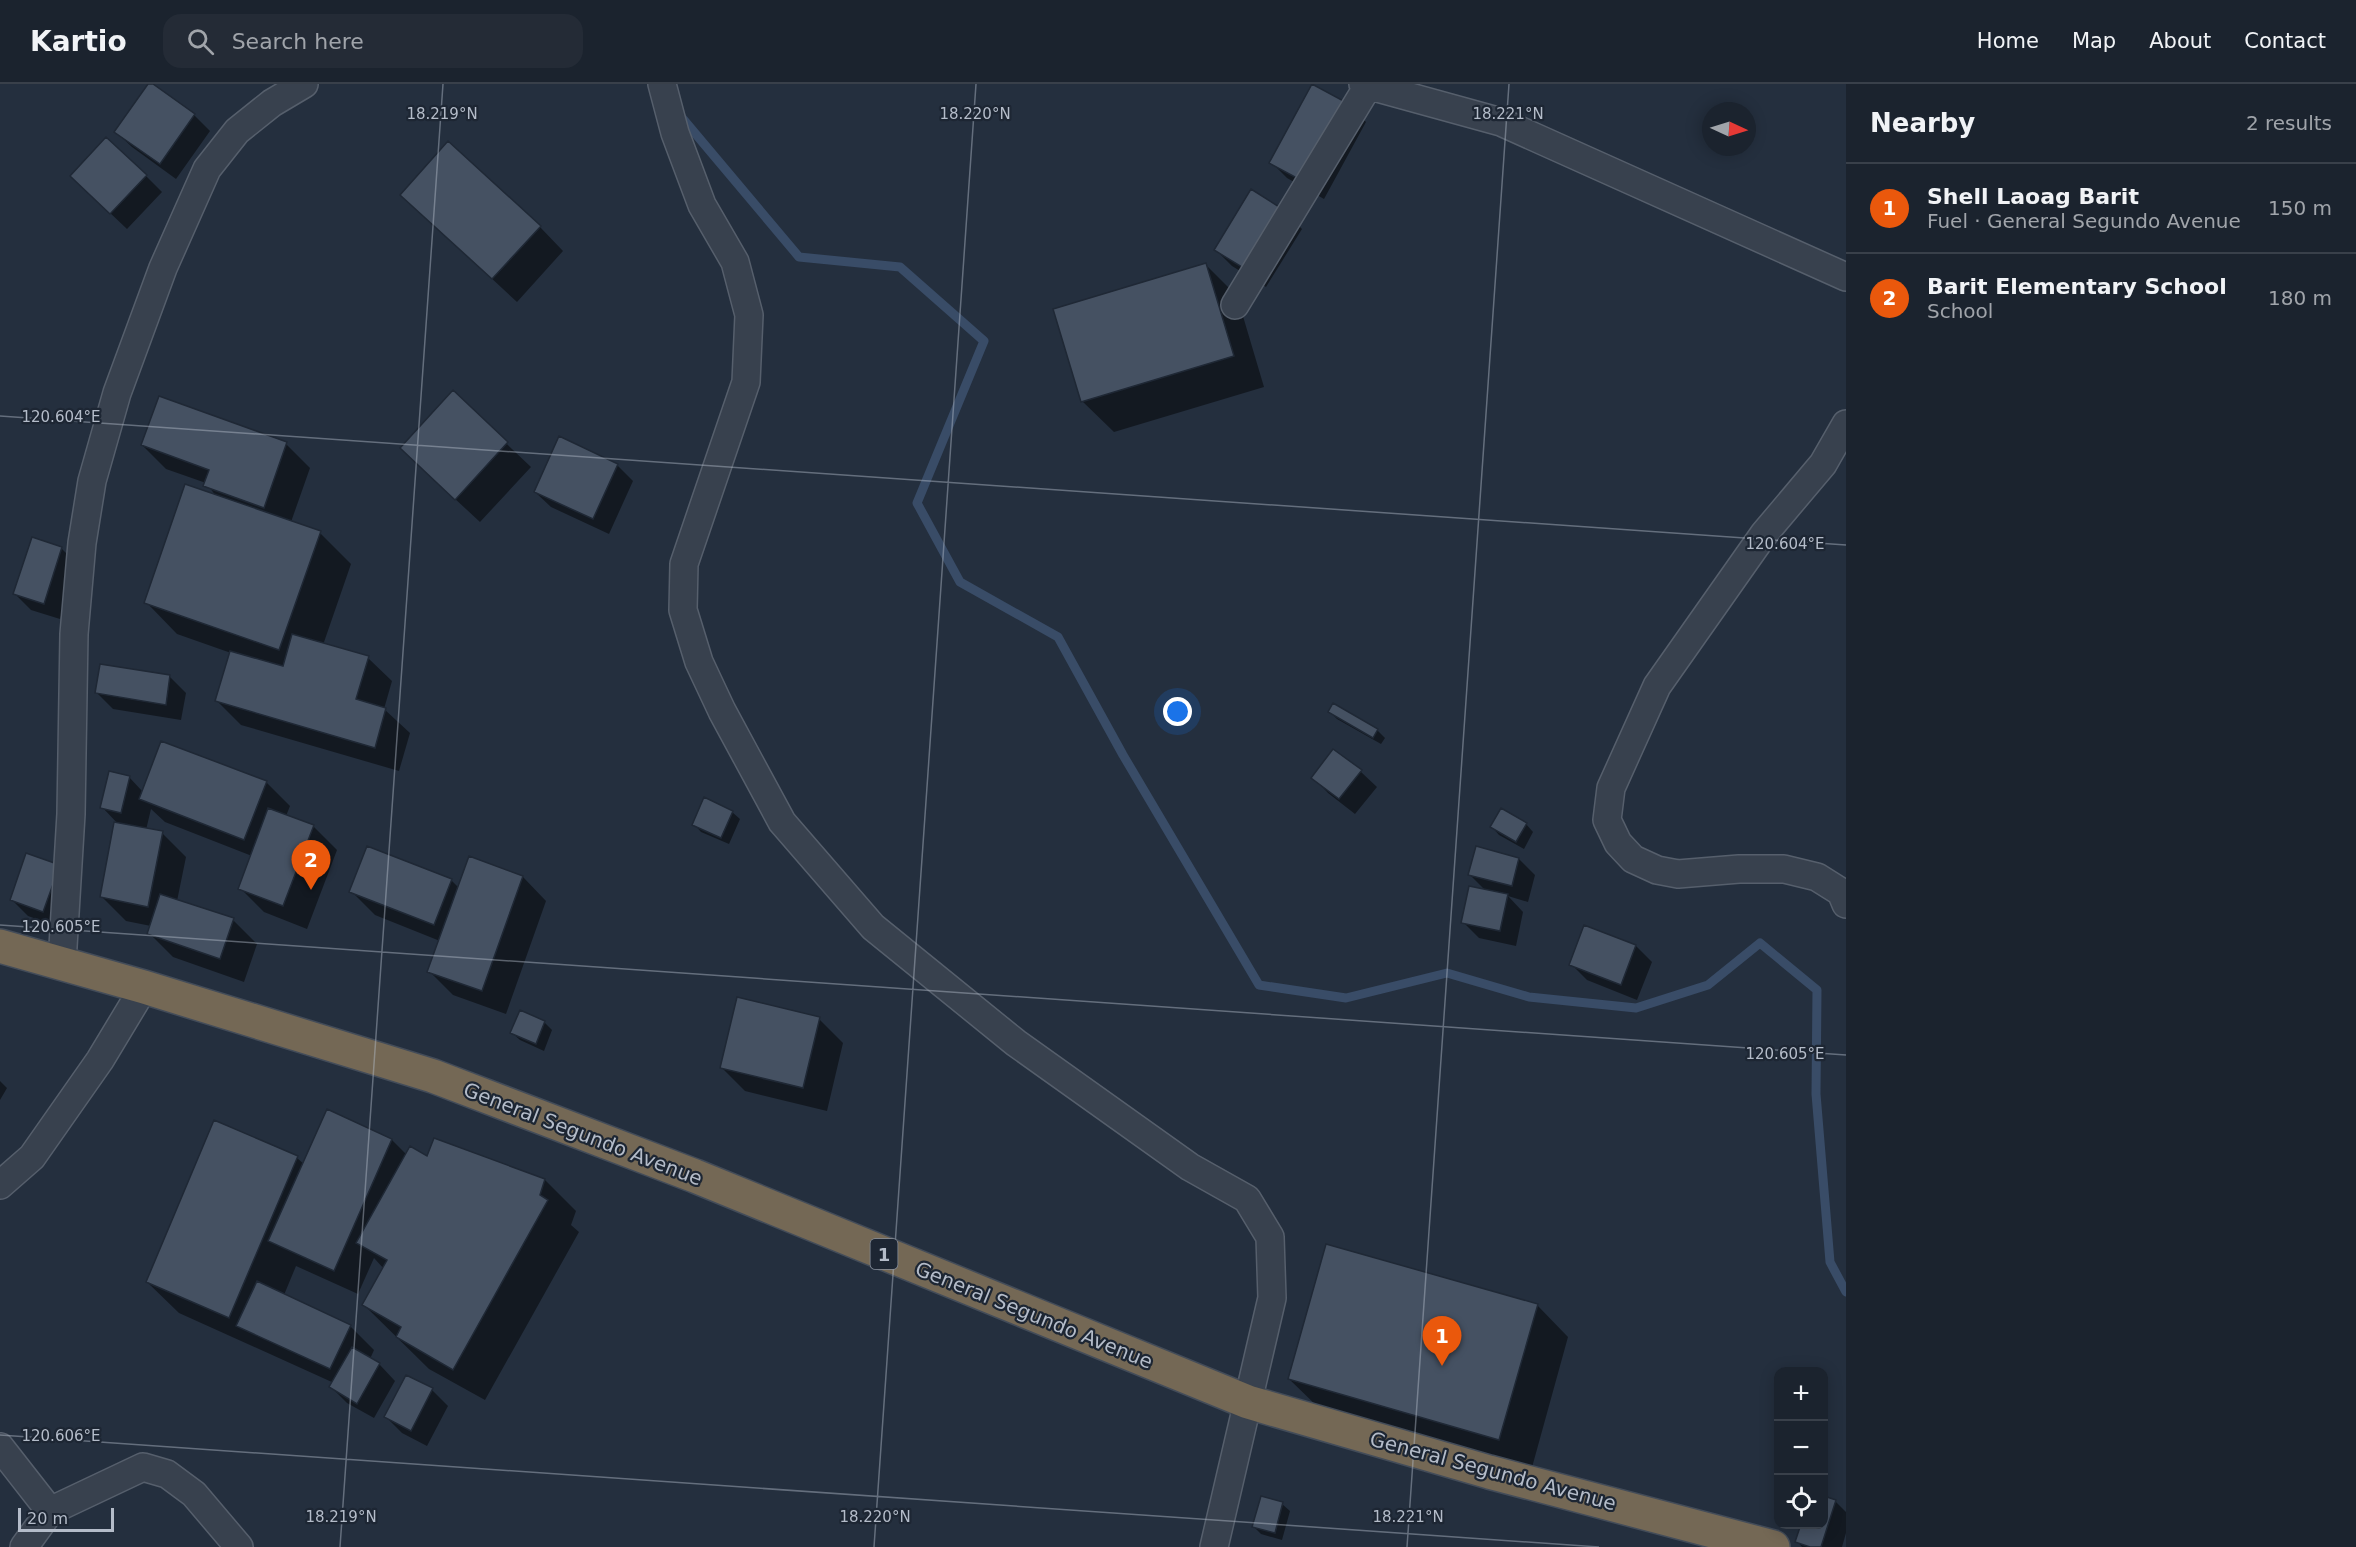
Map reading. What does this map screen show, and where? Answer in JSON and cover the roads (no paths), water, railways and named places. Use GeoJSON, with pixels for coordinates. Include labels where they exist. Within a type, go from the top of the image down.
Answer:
{"type":"FeatureCollection","features":[{"type":"Feature","properties":{"kind":"highway","name":"General Segundo Avenue"},"geometry":{"type":"LineString","coordinates":[[0,946],[144,987],[433,1076],[695,1176],[1248,1402],[1489,1472],[1773,1547]]}},
{"type":"Feature","properties":{"kind":"street"},"geometry":{"type":"LineString","coordinates":[[62,963],[71,814],[74,634],[82,543],[92,481],[117,393],[159,279],[207,169],[237,131],[272,103],[304,84]]}},
{"type":"Feature","properties":{"kind":"street"},"geometry":{"type":"LineString","coordinates":[[662,84],[675,133],[702,205],[735,262],[749,315],[746,382],[684,564],[683,610],[699,662],[722,711],[782,822],[873,927],[1016,1043],[1190,1167],[1247,1199],[1270,1237],[1272,1298],[1214,1547]]}},
{"type":"Feature","properties":{"kind":"street"},"geometry":{"type":"LineString","coordinates":[[1235,305],[1365,85],[1501,122],[1846,277]]}},
{"type":"Feature","properties":{"kind":"street"},"geometry":{"type":"LineString","coordinates":[[1846,424],[1823,464],[1764,534],[1657,686],[1611,788],[1607,820],[1618,843],[1633,859],[1657,870],[1678,874],[1739,869],[1784,869],[1817,877],[1841,892],[1846,904]]}},
{"type":"Feature","properties":{"kind":"street"},"geometry":{"type":"LineString","coordinates":[[0,1185],[32,1157],[100,1060],[144,987]]}},
{"type":"Feature","properties":{"kind":"street"},"geometry":{"type":"LineString","coordinates":[[0,1447],[41,1533],[143,1467],[167,1474],[194,1494],[239,1547]]}},
{"type":"Feature","properties":{"kind":"waterway"},"geometry":{"type":"LineString","coordinates":[[678,113],[799,257],[900,267],[984,341],[917,503],[960,582],[1058,637],[1123,755],[1259,985],[1346,998],[1447,973],[1529,997],[1636,1008],[1708,985],[1760,943],[1817,990],[1816,1094],[1830,1262],[1846,1292]]}},
{"type":"Feature","properties":{"kind":"place","name":"Barit Elementary School"},"geometry":{"type":"Point","coordinates":[311,890]}},
{"type":"Feature","properties":{"kind":"place","name":"Shell Laoag Barit"},"geometry":{"type":"Point","coordinates":[1442,1366]}}]}
